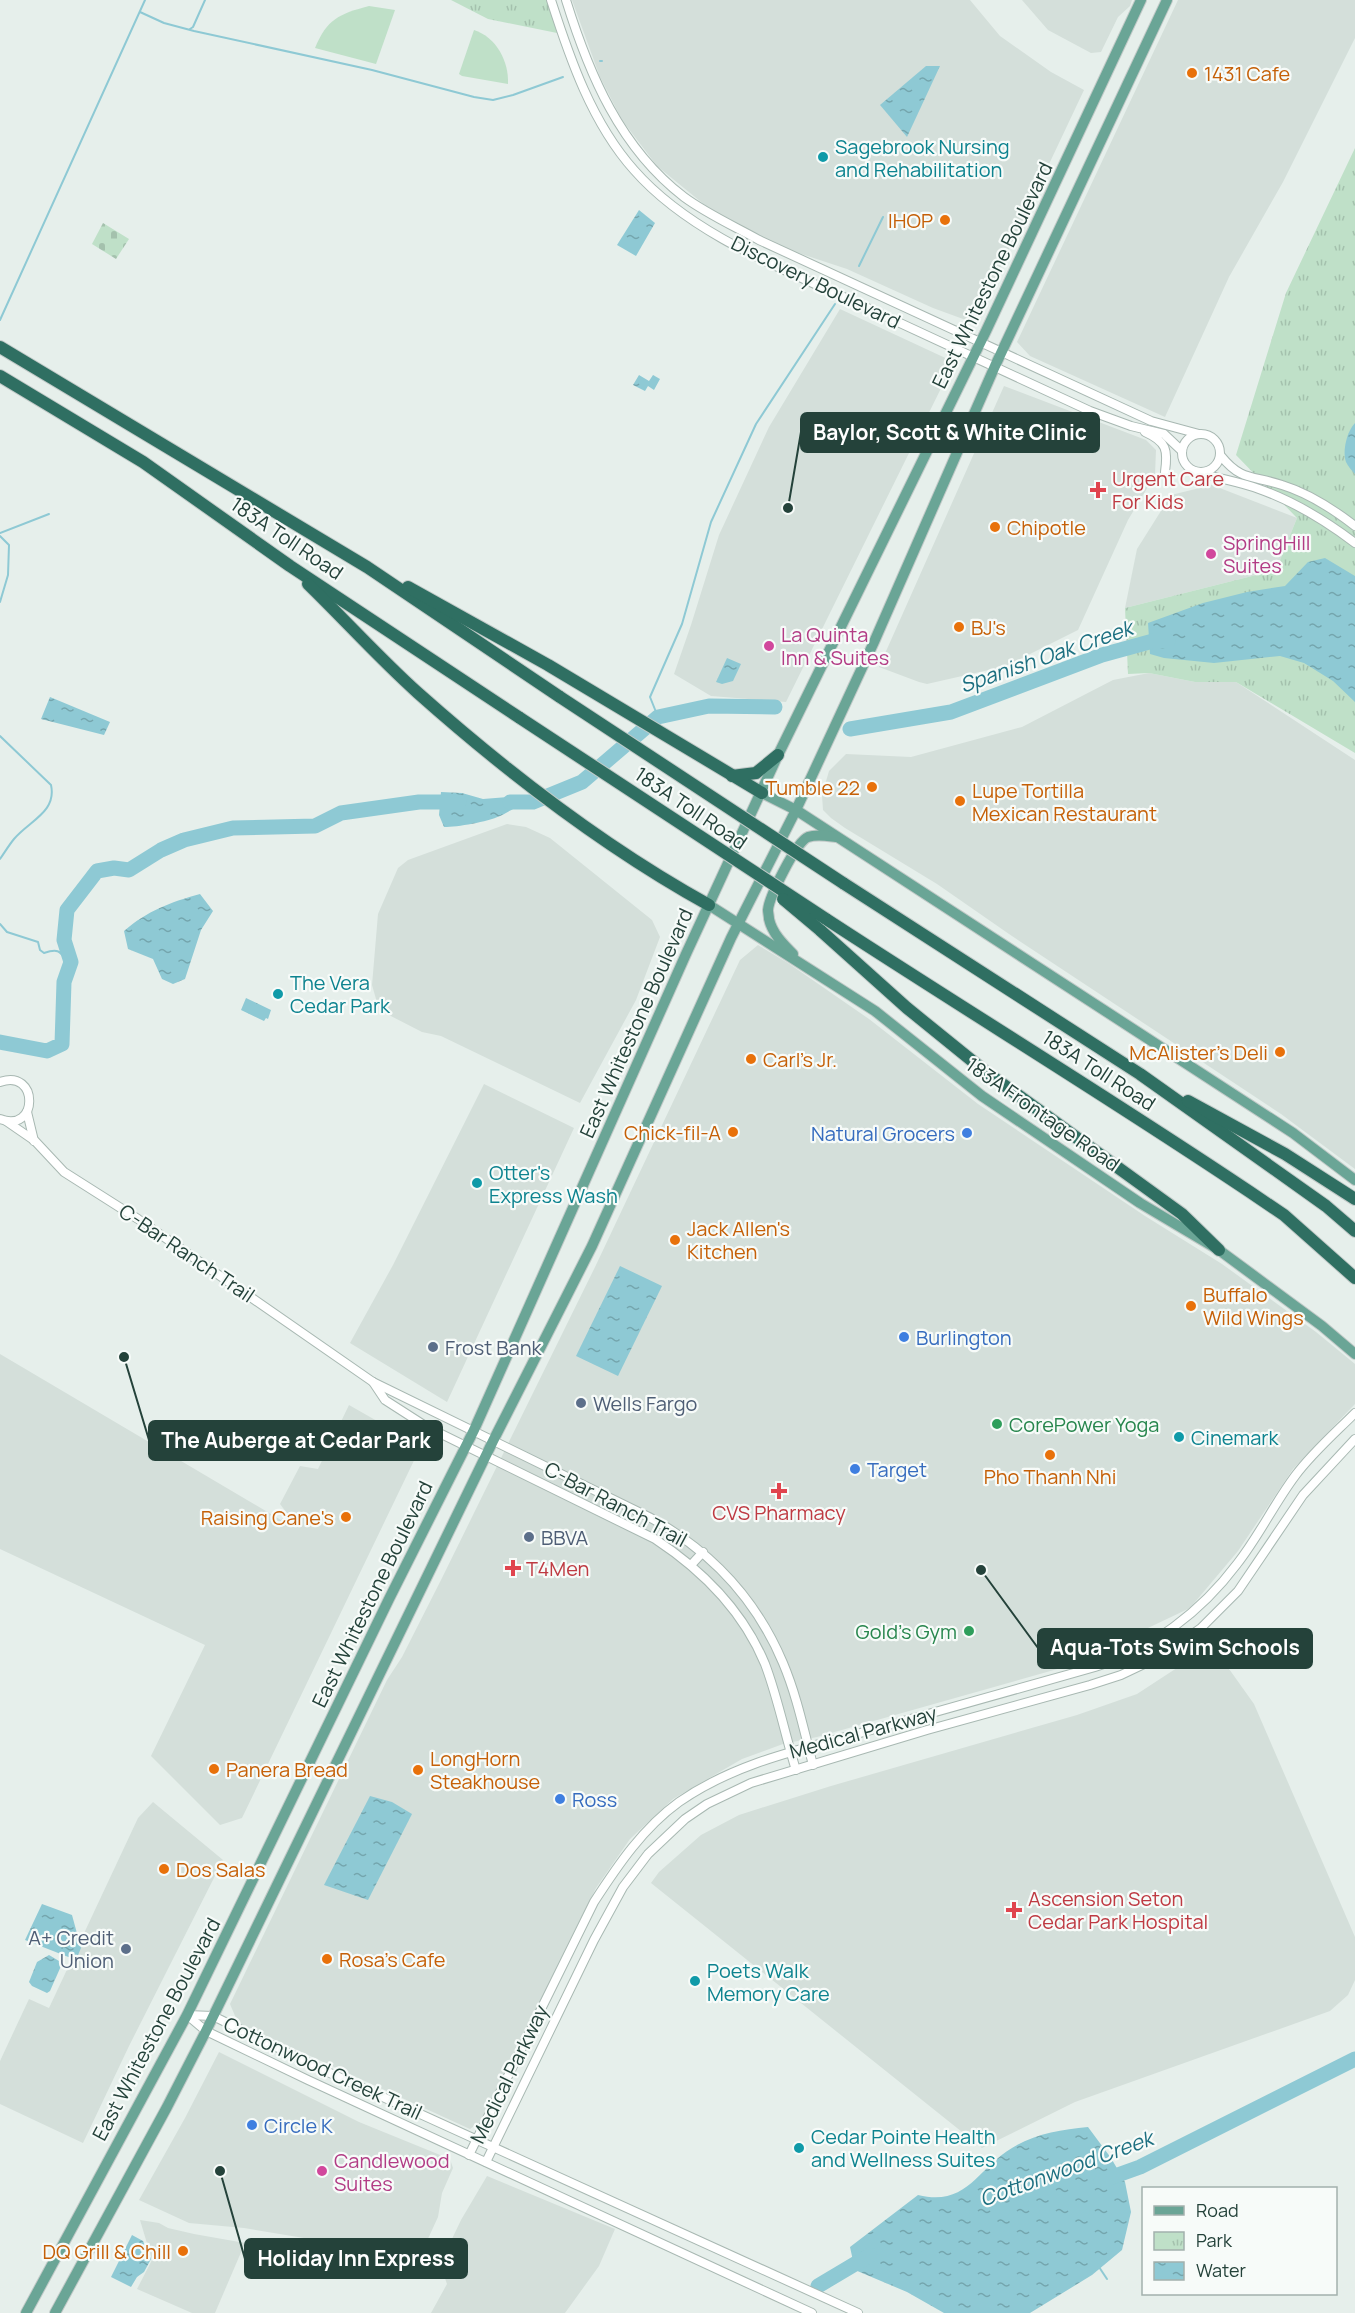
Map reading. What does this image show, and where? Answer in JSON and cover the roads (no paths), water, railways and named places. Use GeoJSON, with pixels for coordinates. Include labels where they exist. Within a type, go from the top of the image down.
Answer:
{"type":"FeatureCollection","features":[{"type":"Feature","properties":{"kind":"highway","name":"183A Toll Road"},"geometry":{"type":"LineString","coordinates":[[0,347],[367,567],[843,883],[1140,1074],[1326,1206],[1355,1231]]}},
{"type":"Feature","properties":{"kind":"highway","name":"183A Toll Road"},"geometry":{"type":"LineString","coordinates":[[1,376],[143,462],[290,566],[745,868],[823,925],[1044,1057],[1230,1179],[1284,1215],[1355,1278]]}},
{"type":"Feature","properties":{"kind":"highway"},"geometry":{"type":"LineString","coordinates":[[290,566],[416,692],[492,757],[623,855],[709,905]]}},
{"type":"Feature","properties":{"kind":"highway"},"geometry":{"type":"LineString","coordinates":[[367,567],[430,597],[762,793]]}},
{"type":"Feature","properties":{"kind":"highway"},"geometry":{"type":"LineString","coordinates":[[732,776],[756,773],[778,755]]}},
{"type":"Feature","properties":{"kind":"highway"},"geometry":{"type":"LineString","coordinates":[[823,925],[907,1008],[977,1065],[1182,1214],[1219,1250]]}},
{"type":"Feature","properties":{"kind":"highway"},"geometry":{"type":"LineString","coordinates":[[1140,1074],[1285,1154],[1355,1199]]}},
{"type":"Feature","properties":{"kind":"main road","name":"East Whitestone Boulevard"},"geometry":{"type":"LineString","coordinates":[[26,2313],[187,2015],[388,1599],[474,1430],[778,755],[981,342],[1141,0]]}},
{"type":"Feature","properties":{"kind":"main road","name":"East Whitestone Boulevard"},"geometry":{"type":"LineString","coordinates":[[55,2313],[206,2031],[492,1441],[592,1246],[738,924],[796,810],[874,642],[995,366],[1167,0]]}},
{"type":"Feature","properties":{"kind":"main road"},"geometry":{"type":"LineString","coordinates":[[762,793],[796,810],[839,837],[1293,1133],[1355,1180]]}},
{"type":"Feature","properties":{"kind":"main road"},"geometry":{"type":"LineString","coordinates":[[802,964],[778,939],[770,923],[768,909],[786,866],[800,842],[820,835],[839,837]]}},
{"type":"Feature","properties":{"kind":"main road","name":"183A Frontage Road"},"geometry":{"type":"LineString","coordinates":[[709,905],[875,1011],[982,1096],[1140,1203],[1219,1250],[1322,1326],[1355,1354]]}},
{"type":"Feature","properties":{"kind":"street","name":"Discovery Boulevard"},"geometry":{"type":"LineString","coordinates":[[551,0],[586,93],[609,138],[633,170],[674,208],[753,254],[1090,411],[1131,426],[1164,434],[1182,451]]}},
{"type":"Feature","properties":{"kind":"street","name":"Discovery Boulevard"},"geometry":{"type":"LineString","coordinates":[[566,0],[576,31],[612,115],[650,166],[684,197],[704,211],[759,240],[1151,421],[1199,434]]}},
{"type":"Feature","properties":{"kind":"street"},"geometry":{"type":"LineString","coordinates":[[1131,426],[1161,442],[1168,455],[1165,472]]}},
{"type":"Feature","properties":{"kind":"street"},"geometry":{"type":"LineString","coordinates":[[1354,543],[1309,512],[1260,489],[1192,470],[1185,464],[1182,451],[1187,440],[1199,434],[1207,434],[1214,438],[1220,448],[1221,456],[1235,473],[1282,485],[1302,493],[1355,526]]}},
{"type":"Feature","properties":{"kind":"street"},"geometry":{"type":"LineString","coordinates":[[1201,472],[1214,468],[1221,456]]}},
{"type":"Feature","properties":{"kind":"street","name":"C-Bar Ranch Trail"},"geometry":{"type":"LineString","coordinates":[[0,1076],[23,1085],[29,1093],[30,1102],[27,1112],[35,1142]]}},
{"type":"Feature","properties":{"kind":"street"},"geometry":{"type":"LineString","coordinates":[[0,1082],[10,1080]]}},
{"type":"Feature","properties":{"kind":"street","name":"C-Bar Ranch Trail"},"geometry":{"type":"LineString","coordinates":[[3,1120],[16,1121],[27,1112]]}},
{"type":"Feature","properties":{"kind":"street","name":"C-Bar Ranch Trail"},"geometry":{"type":"LineString","coordinates":[[3,1120],[35,1142],[64,1172],[138,1219],[373,1382],[649,1516],[704,1552],[744,1595],[768,1632],[784,1665],[813,1765]]}},
{"type":"Feature","properties":{"kind":"street","name":"C-Bar Ranch Trail"},"geometry":{"type":"LineString","coordinates":[[373,1382],[386,1400],[403,1413],[465,1447],[655,1539],[691,1565],[726,1601],[758,1648],[770,1678],[796,1770]]}},
{"type":"Feature","properties":{"kind":"street","name":"Medical Parkway"},"geometry":{"type":"LineString","coordinates":[[470,2155],[594,1902],[616,1868],[660,1817],[678,1803],[737,1769],[1115,1660],[1160,1637],[1204,1603],[1238,1564],[1296,1475],[1355,1413]]}},
{"type":"Feature","properties":{"kind":"street","name":"Medical Parkway"},"geometry":{"type":"LineString","coordinates":[[486,2162],[594,1940],[617,1898],[634,1870],[672,1830],[707,1804],[751,1783],[1121,1675],[1161,1656],[1201,1628],[1222,1609],[1251,1574],[1304,1495],[1355,1439]]}},
{"type":"Feature","properties":{"kind":"street"},"geometry":{"type":"LineString","coordinates":[[691,1565],[704,1552]]}},
{"type":"Feature","properties":{"kind":"street"},"geometry":{"type":"LineString","coordinates":[[1238,1564],[1251,1574]]}},
{"type":"Feature","properties":{"kind":"street"},"geometry":{"type":"LineString","coordinates":[[1050,1680],[1058,1693]]}},
{"type":"Feature","properties":{"kind":"street"},"geometry":{"type":"LineString","coordinates":[[1048,1696],[1050,1680]]}},
{"type":"Feature","properties":{"kind":"street"},"geometry":{"type":"LineString","coordinates":[[579,1932],[594,1940]]}},
{"type":"Feature","properties":{"kind":"street","name":"Cottonwood Creek Trail"},"geometry":{"type":"LineString","coordinates":[[187,2015],[213,2016],[319,2068],[858,2313]]}},
{"type":"Feature","properties":{"kind":"street","name":"Cottonwood Creek Trail"},"geometry":{"type":"LineString","coordinates":[[187,2015],[206,2031],[812,2313]]}},
{"type":"Feature","properties":{"kind":"water"},"geometry":{"type":"Polygon","coordinates":[[[926,66],[940,66],[907,137],[880,105],[926,66]]]}},
{"type":"Feature","properties":{"kind":"water"},"geometry":{"type":"Polygon","coordinates":[[[639,210],[655,223],[636,256],[617,245],[639,210]]]}},
{"type":"Feature","properties":{"kind":"water"},"geometry":{"type":"Polygon","coordinates":[[[639,375],[649,381],[653,375],[660,379],[654,390],[648,386],[645,391],[633,385],[639,375]]]}},
{"type":"Feature","properties":{"kind":"water"},"geometry":{"type":"Polygon","coordinates":[[[1355,423],[1355,474],[1346,462],[1345,447],[1355,423]]]}},
{"type":"Feature","properties":{"kind":"water"},"geometry":{"type":"Polygon","coordinates":[[[1325,558],[1355,576],[1355,702],[1333,681],[1304,663],[1280,656],[1214,663],[1164,658],[1150,654],[1148,623],[1203,603],[1247,592],[1285,586],[1308,562],[1325,558]]]}},
{"type":"Feature","properties":{"kind":"water"},"geometry":{"type":"Polygon","coordinates":[[[727,658],[741,664],[733,681],[722,684],[716,682],[727,658]]]}},
{"type":"Feature","properties":{"kind":"water"},"geometry":{"type":"Polygon","coordinates":[[[50,697],[110,722],[104,735],[41,719],[50,697]]]}},
{"type":"Feature","properties":{"kind":"water"},"geometry":{"type":"Polygon","coordinates":[[[441,792],[462,793],[483,799],[508,797],[531,800],[526,806],[515,808],[494,818],[472,824],[444,827],[439,815],[441,792]]]}},
{"type":"Feature","properties":{"kind":"water"},"geometry":{"type":"Polygon","coordinates":[[[200,894],[213,911],[201,930],[185,979],[173,984],[162,979],[153,959],[128,949],[124,931],[160,908],[200,894]]]}},
{"type":"Feature","properties":{"kind":"water"},"geometry":{"type":"Polygon","coordinates":[[[246,998],[271,1010],[268,1019],[264,1021],[241,1010],[246,998]]]}},
{"type":"Feature","properties":{"kind":"water"},"geometry":{"type":"Polygon","coordinates":[[[620,1266],[662,1286],[618,1376],[576,1356],[620,1266]]]}},
{"type":"Feature","properties":{"kind":"water"},"geometry":{"type":"Polygon","coordinates":[[[370,1796],[392,1802],[412,1814],[368,1900],[324,1885],[370,1796]]]}},
{"type":"Feature","properties":{"kind":"water"},"geometry":{"type":"Polygon","coordinates":[[[42,1904],[72,1915],[81,1948],[76,1960],[25,1940],[42,1904]]]}},
{"type":"Feature","properties":{"kind":"water"},"geometry":{"type":"Polygon","coordinates":[[[49,1955],[59,1961],[61,1966],[47,1993],[32,1986],[29,1982],[37,1962],[49,1955]]]}},
{"type":"Feature","properties":{"kind":"water"},"geometry":{"type":"Polygon","coordinates":[[[1088,2127],[1125,2182],[1131,2212],[1122,2250],[1092,2275],[1030,2313],[944,2313],[907,2292],[855,2270],[850,2247],[918,2195],[948,2196],[970,2184],[1000,2157],[1021,2143],[1049,2133],[1088,2127]]]}},
{"type":"Feature","properties":{"kind":"water"},"geometry":{"type":"Polygon","coordinates":[[[132,2235],[143,2241],[151,2259],[144,2272],[137,2277],[131,2287],[111,2277],[132,2235]]]}},
{"type":"Feature","properties":{"kind":"waterway"},"geometry":{"type":"LineString","coordinates":[[0,320],[145,0]]}},
{"type":"Feature","properties":{"kind":"waterway"},"geometry":{"type":"LineString","coordinates":[[190,29],[205,0]]}},
{"type":"Feature","properties":{"kind":"waterway"},"geometry":{"type":"LineString","coordinates":[[140,12],[164,23],[194,31],[372,70],[493,100],[563,77]]}},
{"type":"Feature","properties":{"kind":"waterway"},"geometry":{"type":"LineString","coordinates":[[859,266],[883,217]]}},
{"type":"Feature","properties":{"kind":"waterway"},"geometry":{"type":"LineString","coordinates":[[658,717],[650,697],[682,624],[711,522],[756,424],[835,304]]}},
{"type":"Feature","properties":{"kind":"waterway"},"geometry":{"type":"LineString","coordinates":[[0,533],[49,514]]}},
{"type":"Feature","properties":{"kind":"waterway"},"geometry":{"type":"LineString","coordinates":[[0,536],[9,545],[8,575],[0,602]]}},
{"type":"Feature","properties":{"kind":"waterway","name":"Spanish Oak Creek"},"geometry":{"type":"LineString","coordinates":[[850,729],[951,712],[1102,655],[1153,641],[1168,641]]}},
{"type":"Feature","properties":{"kind":"waterway","name":"Spanish Oak Creek"},"geometry":{"type":"LineString","coordinates":[[510,802],[533,802],[582,782],[658,717],[709,706],[775,707]]}},
{"type":"Feature","properties":{"kind":"waterway"},"geometry":{"type":"LineString","coordinates":[[0,736],[51,785],[52,794],[46,809],[14,839],[0,859]]}},
{"type":"Feature","properties":{"kind":"waterway","name":"Spanish Oak Creek"},"geometry":{"type":"LineString","coordinates":[[0,1042],[47,1051],[62,1044],[64,982],[71,962],[64,940],[67,910],[97,871],[114,868],[129,870],[161,850],[184,840],[233,828],[315,826],[341,813],[419,802],[459,802]]}},
{"type":"Feature","properties":{"kind":"waterway"},"geometry":{"type":"LineString","coordinates":[[0,924],[7,932],[38,942],[40,950],[44,953],[57,951],[70,965]]}},
{"type":"Feature","properties":{"kind":"waterway","name":"Cottonwood Creek"},"geometry":{"type":"LineString","coordinates":[[1101,2181],[1140,2167],[1355,2059]]}},
{"type":"Feature","properties":{"kind":"waterway","name":"Cottonwood Creek"},"geometry":{"type":"LineString","coordinates":[[818,2286],[870,2255]]}},
{"type":"Feature","properties":{"kind":"waterway"},"geometry":{"type":"LineString","coordinates":[[1099,2267],[1107,2279]]}},
{"type":"Feature","properties":{"kind":"place","name":"1431 Cafe"},"geometry":{"type":"Point","coordinates":[1192,73]}},
{"type":"Feature","properties":{"kind":"place","name":"Sagebrook Nursing and Rehabilitation"},"geometry":{"type":"Point","coordinates":[823,157]}},
{"type":"Feature","properties":{"kind":"place","name":"IHOP"},"geometry":{"type":"Point","coordinates":[945,220]}},
{"type":"Feature","properties":{"kind":"place","name":"Urgent Care For Kids"},"geometry":{"type":"Point","coordinates":[1098,490]}},
{"type":"Feature","properties":{"kind":"place","name":"Baylor, Scott & White Clinic"},"geometry":{"type":"Point","coordinates":[788,508]}},
{"type":"Feature","properties":{"kind":"place","name":"Chipotle"},"geometry":{"type":"Point","coordinates":[995,527]}},
{"type":"Feature","properties":{"kind":"place","name":"SpringHill Suites"},"geometry":{"type":"Point","coordinates":[1211,554]}},
{"type":"Feature","properties":{"kind":"place","name":"BJ's"},"geometry":{"type":"Point","coordinates":[959,627]}},
{"type":"Feature","properties":{"kind":"place","name":"La Quinta Inn & Suites"},"geometry":{"type":"Point","coordinates":[769,646]}},
{"type":"Feature","properties":{"kind":"place","name":"Tumble 22"},"geometry":{"type":"Point","coordinates":[872,787]}},
{"type":"Feature","properties":{"kind":"place","name":"Lupe Tortilla Mexican Restaurant"},"geometry":{"type":"Point","coordinates":[960,801]}},
{"type":"Feature","properties":{"kind":"place","name":"The Vera Cedar Park"},"geometry":{"type":"Point","coordinates":[278,994]}},
{"type":"Feature","properties":{"kind":"place","name":"McAlister's Deli"},"geometry":{"type":"Point","coordinates":[1280,1052]}},
{"type":"Feature","properties":{"kind":"place","name":"Carl's Jr."},"geometry":{"type":"Point","coordinates":[751,1059]}},
{"type":"Feature","properties":{"kind":"place","name":"Chick-fil-A"},"geometry":{"type":"Point","coordinates":[733,1132]}},
{"type":"Feature","properties":{"kind":"place","name":"Natural Grocers"},"geometry":{"type":"Point","coordinates":[967,1133]}},
{"type":"Feature","properties":{"kind":"place","name":"Otter's Express Wash"},"geometry":{"type":"Point","coordinates":[477,1183]}},
{"type":"Feature","properties":{"kind":"place","name":"Jack Allen's Kitchen"},"geometry":{"type":"Point","coordinates":[675,1240]}},
{"type":"Feature","properties":{"kind":"place","name":"Buffalo Wild Wings"},"geometry":{"type":"Point","coordinates":[1191,1306]}},
{"type":"Feature","properties":{"kind":"place","name":"Burlington"},"geometry":{"type":"Point","coordinates":[904,1337]}},
{"type":"Feature","properties":{"kind":"place","name":"Frost Bank"},"geometry":{"type":"Point","coordinates":[433,1347]}},
{"type":"Feature","properties":{"kind":"place","name":"The Auberge at Cedar Park"},"geometry":{"type":"Point","coordinates":[124,1357]}},
{"type":"Feature","properties":{"kind":"place","name":"Wells Fargo"},"geometry":{"type":"Point","coordinates":[581,1403]}},
{"type":"Feature","properties":{"kind":"place","name":"CorePower Yoga"},"geometry":{"type":"Point","coordinates":[997,1424]}},
{"type":"Feature","properties":{"kind":"place","name":"Cinemark"},"geometry":{"type":"Point","coordinates":[1179,1437]}},
{"type":"Feature","properties":{"kind":"place","name":"Pho Thanh Nhi"},"geometry":{"type":"Point","coordinates":[1050,1455]}},
{"type":"Feature","properties":{"kind":"place","name":"Target"},"geometry":{"type":"Point","coordinates":[855,1469]}},
{"type":"Feature","properties":{"kind":"place","name":"CVS Pharmacy"},"geometry":{"type":"Point","coordinates":[779,1491]}},
{"type":"Feature","properties":{"kind":"place","name":"Raising Cane's"},"geometry":{"type":"Point","coordinates":[346,1517]}},
{"type":"Feature","properties":{"kind":"place","name":"BBVA"},"geometry":{"type":"Point","coordinates":[529,1537]}},
{"type":"Feature","properties":{"kind":"place","name":"T4Men"},"geometry":{"type":"Point","coordinates":[513,1568]}},
{"type":"Feature","properties":{"kind":"place","name":"Aqua-Tots Swim Schools"},"geometry":{"type":"Point","coordinates":[981,1570]}},
{"type":"Feature","properties":{"kind":"place","name":"Gold's Gym"},"geometry":{"type":"Point","coordinates":[969,1631]}},
{"type":"Feature","properties":{"kind":"place","name":"Panera Bread"},"geometry":{"type":"Point","coordinates":[214,1769]}},
{"type":"Feature","properties":{"kind":"place","name":"LongHorn Steakhouse"},"geometry":{"type":"Point","coordinates":[418,1770]}},
{"type":"Feature","properties":{"kind":"place","name":"Ross"},"geometry":{"type":"Point","coordinates":[560,1799]}},
{"type":"Feature","properties":{"kind":"place","name":"Dos Salas"},"geometry":{"type":"Point","coordinates":[164,1869]}},
{"type":"Feature","properties":{"kind":"place","name":"Ascension Seton Cedar Park Hospital"},"geometry":{"type":"Point","coordinates":[1014,1910]}},
{"type":"Feature","properties":{"kind":"place","name":"A+ Credit Union"},"geometry":{"type":"Point","coordinates":[126,1949]}},
{"type":"Feature","properties":{"kind":"place","name":"Rosa's Cafe"},"geometry":{"type":"Point","coordinates":[327,1959]}},
{"type":"Feature","properties":{"kind":"place","name":"Poets Walk Memory Care"},"geometry":{"type":"Point","coordinates":[695,1981]}},
{"type":"Feature","properties":{"kind":"place","name":"Circle K"},"geometry":{"type":"Point","coordinates":[252,2125]}},
{"type":"Feature","properties":{"kind":"place","name":"Cedar Pointe Health and Wellness Suites"},"geometry":{"type":"Point","coordinates":[799,2148]}},
{"type":"Feature","properties":{"kind":"place","name":"Holiday Inn Express"},"geometry":{"type":"Point","coordinates":[220,2171]}},
{"type":"Feature","properties":{"kind":"place","name":"Candlewood Suites"},"geometry":{"type":"Point","coordinates":[322,2171]}},
{"type":"Feature","properties":{"kind":"place","name":"DQ Grill & Chill"},"geometry":{"type":"Point","coordinates":[183,2251]}}]}
